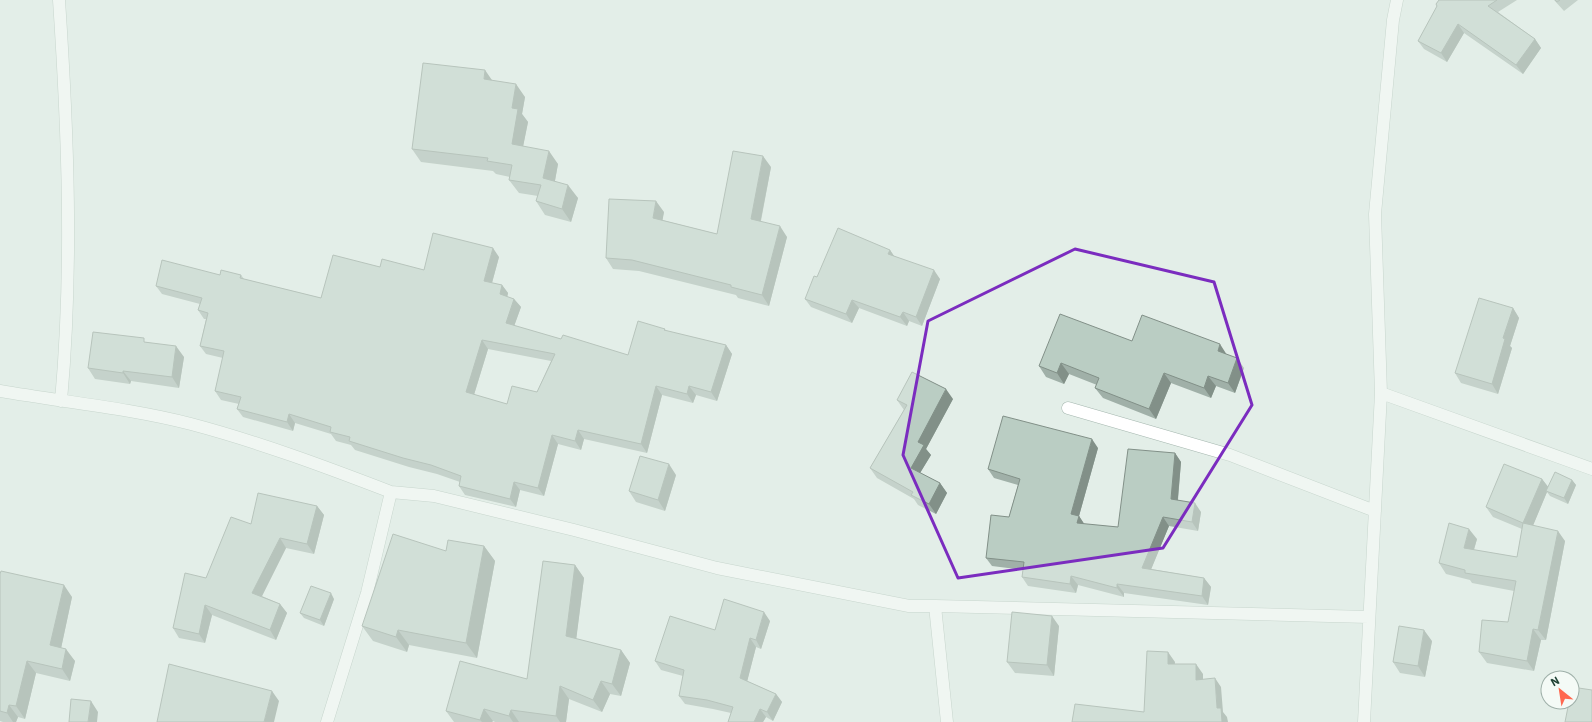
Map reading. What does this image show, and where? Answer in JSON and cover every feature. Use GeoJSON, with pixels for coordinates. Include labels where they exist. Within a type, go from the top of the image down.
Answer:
{"type":"FeatureCollection","features":[{"type":"Feature","properties":{"kind":"street"},"geometry":{"type":"LineString","coordinates":[[59,0],[65,90],[69,250],[65,360],[61,401]]}},
{"type":"Feature","properties":{"kind":"street"},"geometry":{"type":"LineString","coordinates":[[1364,722],[1381,393],[1375,214],[1393,20],[1397,0]]}},
{"type":"Feature","properties":{"kind":"street"},"geometry":{"type":"LineString","coordinates":[[0,391],[191,424],[316,463],[391,492],[441,498],[574,530],[717,568],[909,606],[1370,617]]}},
{"type":"Feature","properties":{"kind":"street"},"geometry":{"type":"LineString","coordinates":[[1381,393],[1592,469]]}},
{"type":"Feature","properties":{"kind":"street"},"geometry":{"type":"LineString","coordinates":[[1068,408],[1230,455],[1375,511]]}},
{"type":"Feature","properties":{"kind":"street"},"geometry":{"type":"LineString","coordinates":[[327,722],[367,593],[391,492]]}},
{"type":"Feature","properties":{"kind":"street"},"geometry":{"type":"LineString","coordinates":[[935,606],[947,722]]}},
{"type":"Feature","properties":{"kind":"highlighted area"},"geometry":{"type":"Polygon","coordinates":[[[1075,249],[1214,282],[1252,405],[1163,548],[958,578],[903,455],[928,321],[1075,249]]]}},
{"type":"Feature","properties":{"kind":"building"},"geometry":{"type":"Polygon","coordinates":[[[1439,0],[1497,0],[1488,6],[1535,39],[1516,65],[1458,24],[1441,53],[1418,41],[1439,0]]]}},
{"type":"Feature","properties":{"kind":"building"},"geometry":{"type":"Polygon","coordinates":[[[423,63],[485,70],[484,79],[516,84],[512,108],[518,109],[512,144],[549,151],[543,178],[568,185],[562,209],[536,201],[541,185],[509,180],[512,165],[487,161],[488,158],[412,149],[423,63]]]}},
{"type":"Feature","properties":{"kind":"building"},"geometry":{"type":"Polygon","coordinates":[[[733,151],[763,156],[751,219],[780,226],[762,295],[731,287],[731,285],[632,260],[606,258],[609,199],[656,201],[653,218],[717,234],[733,151]]]}},
{"type":"Feature","properties":{"kind":"building"},"geometry":{"type":"Polygon","coordinates":[[[838,228],[890,250],[888,254],[934,270],[916,317],[903,312],[900,317],[852,300],[846,314],[805,299],[814,276],[817,277],[838,228]]]}},
{"type":"Feature","properties":{"kind":"building"},"geometry":{"type":"Polygon","coordinates":[[[433,233],[493,248],[484,281],[502,285],[500,294],[514,299],[506,323],[561,339],[563,335],[628,355],[638,321],[665,329],[664,330],[726,345],[711,392],[689,386],[687,394],[656,386],[641,444],[578,430],[575,441],[552,435],[538,488],[514,482],[510,499],[459,486],[461,476],[431,465],[349,441],[350,437],[330,432],[331,427],[289,414],[287,422],[237,409],[241,397],[215,391],[224,351],[200,346],[208,313],[198,310],[202,298],[156,286],[162,260],[220,275],[221,270],[241,275],[240,278],[321,298],[333,255],[380,267],[382,259],[424,270],[433,233]],[[482,340],[466,392],[507,404],[512,386],[537,392],[555,354],[482,340]]]}},
{"type":"Feature","properties":{"kind":"building"},"geometry":{"type":"Polygon","coordinates":[[[1479,298],[1513,308],[1503,338],[1505,339],[1492,384],[1455,373],[1479,298]]]}},
{"type":"Feature","properties":{"kind":"building"},"geometry":{"type":"Polygon","coordinates":[[[1060,314],[1132,341],[1142,315],[1220,344],[1218,351],[1237,358],[1228,383],[1208,376],[1204,388],[1164,373],[1149,409],[1095,388],[1099,378],[1061,363],[1057,373],[1039,366],[1060,314]]]}},
{"type":"Feature","properties":{"kind":"building"},"geometry":{"type":"Polygon","coordinates":[[[93,332],[144,338],[144,342],[176,346],[172,377],[123,371],[123,373],[88,368],[93,332]]]}},
{"type":"Feature","properties":{"kind":"building"},"geometry":{"type":"Polygon","coordinates":[[[912,372],[946,389],[918,442],[924,445],[911,468],[940,483],[929,504],[911,495],[913,492],[870,468],[907,405],[897,400],[912,372]]]}},
{"type":"Feature","properties":{"kind":"building"},"geometry":{"type":"Polygon","coordinates":[[[1003,416],[1092,439],[1071,514],[1079,516],[1077,523],[1118,527],[1128,449],[1175,453],[1171,499],[1195,503],[1192,522],[1163,517],[1142,568],[1204,578],[1202,596],[1117,584],[1117,588],[1071,576],[1070,584],[1022,577],[1024,562],[986,558],[991,515],[1009,517],[1020,479],[988,469],[1003,416]]]}},
{"type":"Feature","properties":{"kind":"building"},"geometry":{"type":"Polygon","coordinates":[[[640,456],[669,464],[658,500],[629,491],[640,456]]]}},
{"type":"Feature","properties":{"kind":"building"},"geometry":{"type":"Polygon","coordinates":[[[1504,464],[1542,479],[1523,523],[1486,507],[1504,464]]]}},
{"type":"Feature","properties":{"kind":"building"},"geometry":{"type":"Polygon","coordinates":[[[1555,472],[1572,480],[1564,498],[1546,491],[1555,472]]]}},
{"type":"Feature","properties":{"kind":"building"},"geometry":{"type":"Polygon","coordinates":[[[258,493],[317,506],[307,544],[280,538],[252,593],[280,604],[270,630],[205,605],[199,634],[173,628],[185,573],[206,578],[231,517],[251,524],[258,493]]]}},
{"type":"Feature","properties":{"kind":"building"},"geometry":{"type":"Polygon","coordinates":[[[1449,523],[1469,529],[1464,548],[1517,557],[1523,523],[1558,531],[1538,630],[1533,629],[1527,661],[1479,652],[1482,620],[1508,622],[1516,581],[1465,573],[1465,570],[1439,563],[1449,523]]]}},
{"type":"Feature","properties":{"kind":"building"},"geometry":{"type":"Polygon","coordinates":[[[393,534],[446,551],[448,540],[484,546],[466,643],[398,630],[396,637],[362,626],[393,534]]]}},
{"type":"Feature","properties":{"kind":"building"},"geometry":{"type":"Polygon","coordinates":[[[543,561],[575,565],[566,636],[621,650],[612,684],[601,681],[593,700],[560,686],[556,716],[511,710],[509,716],[484,709],[480,720],[446,711],[460,661],[527,679],[543,561]]]}},
{"type":"Feature","properties":{"kind":"building"},"geometry":{"type":"Polygon","coordinates":[[[1,571],[64,585],[50,645],[66,649],[62,669],[27,661],[16,706],[9,705],[7,713],[0,711],[1,571]]]}},
{"type":"Feature","properties":{"kind":"building"},"geometry":{"type":"Polygon","coordinates":[[[311,586],[331,593],[320,620],[300,613],[311,586]]]}},
{"type":"Feature","properties":{"kind":"building"},"geometry":{"type":"Polygon","coordinates":[[[724,599],[764,612],[756,640],[750,638],[740,678],[776,694],[767,712],[760,709],[754,722],[728,722],[733,707],[707,700],[679,696],[684,670],[655,661],[670,616],[715,630],[724,599]]]}},
{"type":"Feature","properties":{"kind":"building"},"geometry":{"type":"Polygon","coordinates":[[[1012,612],[1052,616],[1047,665],[1007,662],[1012,612]]]}},
{"type":"Feature","properties":{"kind":"building"},"geometry":{"type":"Polygon","coordinates":[[[1399,626],[1424,630],[1418,666],[1393,662],[1399,626]]]}},
{"type":"Feature","properties":{"kind":"building"},"geometry":{"type":"Polygon","coordinates":[[[1147,651],[1168,652],[1168,664],[1196,664],[1196,680],[1215,678],[1217,708],[1221,708],[1222,722],[1072,722],[1075,704],[1144,712],[1147,651]]]}},
{"type":"Feature","properties":{"kind":"building"},"geometry":{"type":"Polygon","coordinates":[[[169,664],[272,691],[264,722],[157,722],[169,664]]]}},
{"type":"Feature","properties":{"kind":"building"},"geometry":{"type":"Polygon","coordinates":[[[1580,688],[1592,690],[1592,722],[1565,722],[1567,710],[1580,710],[1580,688]]]}},
{"type":"Feature","properties":{"kind":"building"},"geometry":{"type":"Polygon","coordinates":[[[71,699],[91,701],[88,722],[69,722],[71,699]]]}}]}
